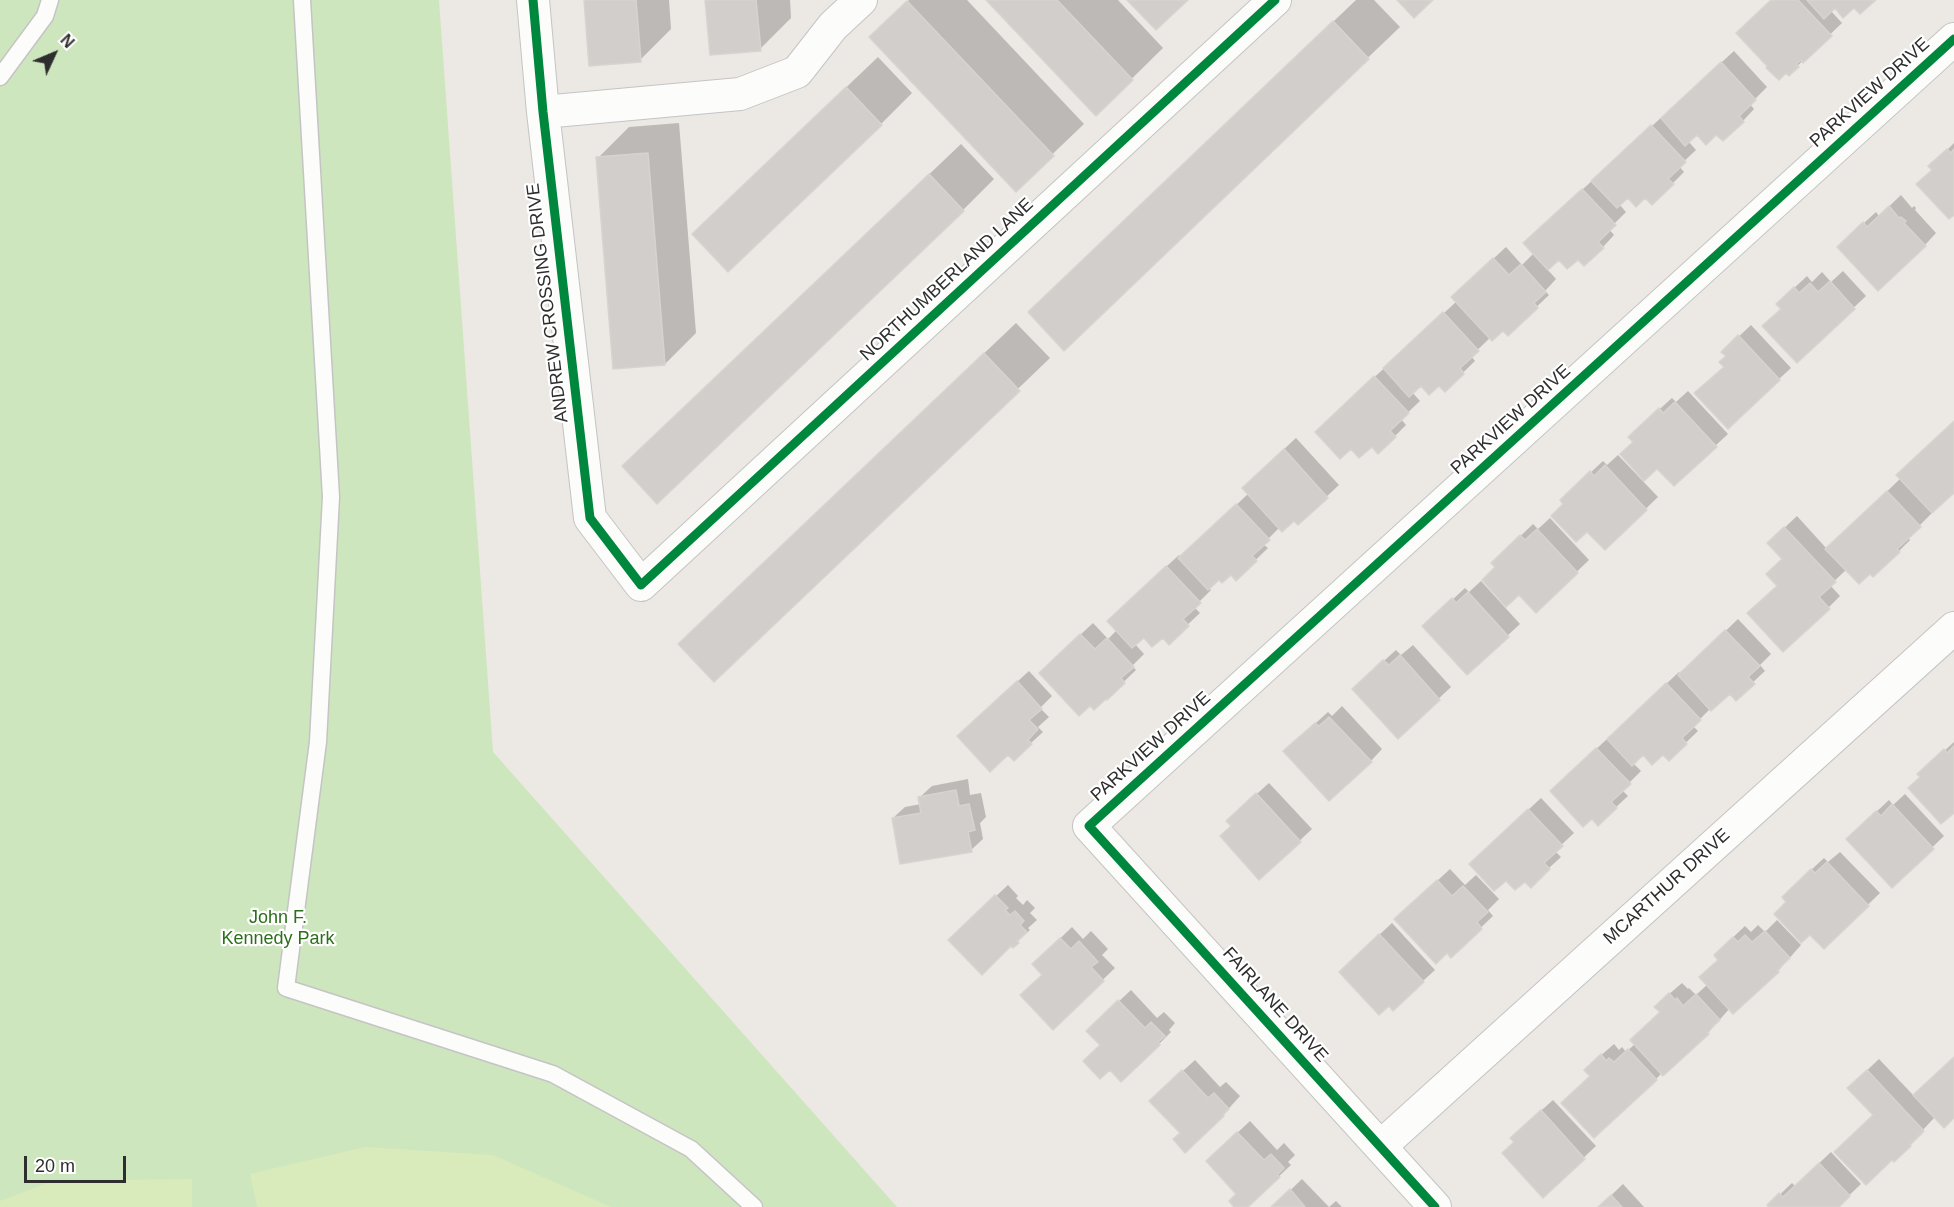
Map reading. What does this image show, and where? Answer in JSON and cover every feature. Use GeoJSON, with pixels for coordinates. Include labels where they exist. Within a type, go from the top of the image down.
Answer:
{"type":"FeatureCollection","features":[{"type":"Feature","properties":{"kind":"street","name":"ANDREW CROSSING DRIVE"},"geometry":{"type":"LineString","coordinates":[[533,0],[543,112],[590,518],[641,585]]}},
{"type":"Feature","properties":{"kind":"street"},"geometry":{"type":"LineString","coordinates":[[543,112],[740,94],[797,72],[830,13],[861,0]]}},
{"type":"Feature","properties":{"kind":"street","name":"NORTHUMBERLAND LANE"},"geometry":{"type":"LineString","coordinates":[[641,585],[1275,0]]}},
{"type":"Feature","properties":{"kind":"street","name":"PARKVIEW DRIVE"},"geometry":{"type":"LineString","coordinates":[[1089,826],[1954,39]]}},
{"type":"Feature","properties":{"kind":"street","name":"MCARTHUR DRIVE"},"geometry":{"type":"LineString","coordinates":[[1381,1146],[1954,628]]}},
{"type":"Feature","properties":{"kind":"street","name":"FAIRLANE DRIVE"},"geometry":{"type":"LineString","coordinates":[[1089,826],[1435,1207]]}},
{"type":"Feature","properties":{"kind":"lane"},"geometry":{"type":"LineString","coordinates":[[0,77],[45,16],[50,0]]}},
{"type":"Feature","properties":{"kind":"lane"},"geometry":{"type":"LineString","coordinates":[[302,0],[331,497],[318,742],[286,988],[553,1074],[691,1149],[754,1207]]}},
{"type":"Feature","properties":{"kind":"green space","name":"John F. Kennedy Park"},"geometry":{"type":"Polygon","coordinates":[[[0,0],[439,0],[493,752],[897,1207],[0,1207],[0,0]]]}},
{"type":"Feature","properties":{"kind":"green space"},"geometry":{"type":"Polygon","coordinates":[[[365,1147],[493,1155],[611,1207],[257,1207],[250,1174],[365,1147]]]}},
{"type":"Feature","properties":{"kind":"green space"},"geometry":{"type":"Polygon","coordinates":[[[192,1179],[192,1207],[0,1207],[0,1201],[53,1181],[192,1179]]]}},
{"type":"Feature","properties":{"kind":"building"},"geometry":{"type":"Polygon","coordinates":[[[584,0],[636,0],[641,62],[589,66],[584,0]]]}},
{"type":"Feature","properties":{"kind":"building"},"geometry":{"type":"Polygon","coordinates":[[[705,0],[756,0],[761,51],[710,55],[705,0]]]}},
{"type":"Feature","properties":{"kind":"building"},"geometry":{"type":"Polygon","coordinates":[[[986,0],[1057,0],[1133,80],[1096,116],[986,0]]]}},
{"type":"Feature","properties":{"kind":"building"},"geometry":{"type":"Polygon","coordinates":[[[1127,0],[1188,0],[1156,30],[1127,0]]]}},
{"type":"Feature","properties":{"kind":"building"},"geometry":{"type":"Polygon","coordinates":[[[1397,0],[1433,0],[1414,18],[1397,0]]]}},
{"type":"Feature","properties":{"kind":"building"},"geometry":{"type":"Polygon","coordinates":[[[1771,0],[1798,0],[1832,36],[1803,63],[1801,60],[1796,64],[1799,67],[1789,76],[1786,73],[1779,80],[1736,33],[1771,0]]]}},
{"type":"Feature","properties":{"kind":"building"},"geometry":{"type":"Polygon","coordinates":[[[1807,0],[1876,0],[1860,14],[1854,8],[1843,18],[1835,8],[1824,19],[1807,0]]]}},
{"type":"Feature","properties":{"kind":"building"},"geometry":{"type":"Polygon","coordinates":[[[907,1],[1054,156],[1016,192],[869,37],[907,1]]]}},
{"type":"Feature","properties":{"kind":"building"},"geometry":{"type":"Polygon","coordinates":[[[1333,21],[1369,59],[1064,351],[1028,312],[1333,21]]]}},
{"type":"Feature","properties":{"kind":"building"},"geometry":{"type":"Polygon","coordinates":[[[1721,62],[1756,100],[1739,116],[1744,122],[1723,141],[1716,135],[1706,145],[1697,135],[1685,146],[1661,118],[1721,62]]]}},
{"type":"Feature","properties":{"kind":"building"},"geometry":{"type":"Polygon","coordinates":[[[846,87],[882,125],[728,272],[692,234],[846,87]]]}},
{"type":"Feature","properties":{"kind":"building"},"geometry":{"type":"Polygon","coordinates":[[[1651,125],[1686,162],[1668,179],[1674,184],[1652,205],[1645,198],[1636,207],[1628,198],[1617,208],[1591,181],[1651,125]]]}},
{"type":"Feature","properties":{"kind":"building"},"geometry":{"type":"Polygon","coordinates":[[[1947,149],[1951,153],[1954,149],[1954,215],[1949,219],[1916,184],[1932,170],[1928,166],[1947,149]]]}},
{"type":"Feature","properties":{"kind":"building"},"geometry":{"type":"Polygon","coordinates":[[[648,153],[665,365],[613,369],[596,157],[648,153]]]}},
{"type":"Feature","properties":{"kind":"building"},"geometry":{"type":"Polygon","coordinates":[[[929,174],[964,211],[657,504],[622,466],[929,174]]]}},
{"type":"Feature","properties":{"kind":"building"},"geometry":{"type":"Polygon","coordinates":[[[1582,189],[1616,225],[1598,242],[1604,248],[1584,266],[1578,260],[1567,269],[1559,260],[1548,270],[1523,243],[1582,189]]]}},
{"type":"Feature","properties":{"kind":"building"},"geometry":{"type":"Polygon","coordinates":[[[1889,206],[1899,218],[1906,221],[1904,223],[1926,246],[1878,291],[1837,247],[1863,222],[1867,227],[1889,206]]]}},
{"type":"Feature","properties":{"kind":"building"},"geometry":{"type":"Polygon","coordinates":[[[1493,258],[1509,275],[1521,264],[1546,292],[1534,303],[1538,308],[1508,336],[1503,331],[1492,341],[1451,297],[1493,258]]]}},
{"type":"Feature","properties":{"kind":"building"},"geometry":{"type":"Polygon","coordinates":[[[1830,281],[1855,309],[1797,363],[1762,326],[1781,309],[1776,304],[1794,287],[1799,293],[1810,283],[1818,292],[1830,281]]]}},
{"type":"Feature","properties":{"kind":"building"},"geometry":{"type":"Polygon","coordinates":[[[1443,312],[1479,351],[1460,368],[1464,374],[1445,392],[1439,386],[1429,395],[1421,386],[1409,397],[1383,368],[1443,312]]]}},
{"type":"Feature","properties":{"kind":"building"},"geometry":{"type":"Polygon","coordinates":[[[1738,335],[1780,380],[1728,429],[1694,393],[1724,367],[1719,362],[1726,356],[1721,352],[1738,335]]]}},
{"type":"Feature","properties":{"kind":"building"},"geometry":{"type":"Polygon","coordinates":[[[984,353],[1020,391],[714,682],[678,644],[984,353]]]}},
{"type":"Feature","properties":{"kind":"building"},"geometry":{"type":"Polygon","coordinates":[[[1374,376],[1409,413],[1390,431],[1396,437],[1378,454],[1372,447],[1359,458],[1351,449],[1340,459],[1315,432],[1374,376]]]}},
{"type":"Feature","properties":{"kind":"building"},"geometry":{"type":"Polygon","coordinates":[[[1675,402],[1717,447],[1674,486],[1657,469],[1644,481],[1620,454],[1633,442],[1628,437],[1659,408],[1663,413],[1675,402]]]}},
{"type":"Feature","properties":{"kind":"building"},"geometry":{"type":"Polygon","coordinates":[[[1954,421],[1954,493],[1932,513],[1896,475],[1954,421]]]}},
{"type":"Feature","properties":{"kind":"building"},"geometry":{"type":"Polygon","coordinates":[[[1284,449],[1328,498],[1298,525],[1294,521],[1282,532],[1242,488],[1284,449]]]}},
{"type":"Feature","properties":{"kind":"building"},"geometry":{"type":"Polygon","coordinates":[[[1605,465],[1647,510],[1605,550],[1587,532],[1576,542],[1551,516],[1563,504],[1560,500],[1590,471],[1594,476],[1605,465]]]}},
{"type":"Feature","properties":{"kind":"building"},"geometry":{"type":"Polygon","coordinates":[[[1887,491],[1921,527],[1897,549],[1900,552],[1873,577],[1870,574],[1859,584],[1825,549],[1887,491]]]}},
{"type":"Feature","properties":{"kind":"building"},"geometry":{"type":"Polygon","coordinates":[[[1236,504],[1270,540],[1252,556],[1257,561],[1236,581],[1231,575],[1222,583],[1219,580],[1208,590],[1178,558],[1236,504]]]}},
{"type":"Feature","properties":{"kind":"building"},"geometry":{"type":"Polygon","coordinates":[[[1784,527],[1836,582],[1819,597],[1830,609],[1783,652],[1747,613],[1777,586],[1766,574],[1782,559],[1767,543],[1784,527]]]}},
{"type":"Feature","properties":{"kind":"building"},"geometry":{"type":"Polygon","coordinates":[[[1537,529],[1578,573],[1536,613],[1519,595],[1506,607],[1482,580],[1495,567],[1491,563],[1520,535],[1525,540],[1537,529]]]}},
{"type":"Feature","properties":{"kind":"building"},"geometry":{"type":"Polygon","coordinates":[[[1166,566],[1201,603],[1183,619],[1189,626],[1169,645],[1163,638],[1152,647],[1144,638],[1132,648],[1107,621],[1166,566]]]}},
{"type":"Feature","properties":{"kind":"building"},"geometry":{"type":"Polygon","coordinates":[[[1468,592],[1509,637],[1467,675],[1422,626],[1452,598],[1456,603],[1468,592]]]}},
{"type":"Feature","properties":{"kind":"building"},"geometry":{"type":"Polygon","coordinates":[[[1725,630],[1760,666],[1748,677],[1755,684],[1736,701],[1730,694],[1711,711],[1678,675],[1725,630]]]}},
{"type":"Feature","properties":{"kind":"building"},"geometry":{"type":"Polygon","coordinates":[[[1080,634],[1095,649],[1107,638],[1134,667],[1121,678],[1125,683],[1107,700],[1094,710],[1090,706],[1079,716],[1039,673],[1080,634]]]}},
{"type":"Feature","properties":{"kind":"building"},"geometry":{"type":"Polygon","coordinates":[[[1400,655],[1440,700],[1398,739],[1352,689],[1383,660],[1389,665],[1400,655]]]}},
{"type":"Feature","properties":{"kind":"building"},"geometry":{"type":"Polygon","coordinates":[[[1017,681],[1042,709],[1029,720],[1038,729],[1028,740],[1032,744],[1014,761],[1008,755],[990,772],[957,736],[1017,681]]]}},
{"type":"Feature","properties":{"kind":"building"},"geometry":{"type":"Polygon","coordinates":[[[1666,683],[1701,720],[1682,738],[1687,744],[1669,761],[1663,755],[1652,765],[1643,755],[1632,766],[1607,739],[1666,683]]]}},
{"type":"Feature","properties":{"kind":"building"},"geometry":{"type":"Polygon","coordinates":[[[1329,717],[1372,762],[1329,801],[1283,751],[1315,723],[1319,726],[1329,717]]]}},
{"type":"Feature","properties":{"kind":"building"},"geometry":{"type":"Polygon","coordinates":[[[1954,746],[1954,813],[1941,824],[1908,788],[1920,777],[1917,774],[1944,749],[1947,753],[1954,746]]]}},
{"type":"Feature","properties":{"kind":"building"},"geometry":{"type":"Polygon","coordinates":[[[1596,748],[1631,784],[1611,802],[1617,808],[1598,826],[1592,819],[1583,827],[1550,791],[1596,748]]]}},
{"type":"Feature","properties":{"kind":"building"},"geometry":{"type":"Polygon","coordinates":[[[956,790],[959,806],[969,804],[975,830],[968,832],[972,852],[900,864],[892,818],[921,813],[918,797],[956,790]]]}},
{"type":"Feature","properties":{"kind":"building"},"geometry":{"type":"Polygon","coordinates":[[[1256,793],[1301,842],[1259,880],[1220,836],[1231,826],[1226,821],[1256,793]]]}},
{"type":"Feature","properties":{"kind":"building"},"geometry":{"type":"Polygon","coordinates":[[[1892,804],[1934,849],[1892,888],[1846,839],[1876,811],[1881,816],[1892,804]]]}},
{"type":"Feature","properties":{"kind":"building"},"geometry":{"type":"Polygon","coordinates":[[[1528,809],[1563,846],[1544,863],[1550,869],[1531,888],[1525,882],[1515,890],[1506,881],[1494,891],[1469,864],[1528,809]]]}},
{"type":"Feature","properties":{"kind":"building"},"geometry":{"type":"Polygon","coordinates":[[[1827,862],[1869,906],[1824,949],[1810,935],[1801,943],[1774,914],[1786,902],[1782,897],[1811,869],[1815,873],[1827,862]]]}},
{"type":"Feature","properties":{"kind":"building"},"geometry":{"type":"Polygon","coordinates":[[[1437,880],[1452,896],[1463,886],[1488,912],[1477,922],[1482,929],[1451,958],[1447,953],[1436,964],[1394,919],[1437,880]]]}},
{"type":"Feature","properties":{"kind":"building"},"geometry":{"type":"Polygon","coordinates":[[[995,895],[1008,908],[1005,910],[1010,915],[1015,911],[1024,921],[1020,925],[1027,932],[1017,941],[1019,943],[1013,948],[1011,946],[982,975],[948,940],[995,895]]]}},
{"type":"Feature","properties":{"kind":"building"},"geometry":{"type":"Polygon","coordinates":[[[1765,931],[1790,958],[1777,970],[1779,972],[1733,1014],[1699,977],[1718,960],[1714,955],[1733,937],[1738,942],[1745,935],[1752,942],[1765,931]]]}},
{"type":"Feature","properties":{"kind":"building"},"geometry":{"type":"Polygon","coordinates":[[[1379,934],[1424,982],[1393,1011],[1389,1006],[1379,1015],[1339,972],[1379,934]]]}},
{"type":"Feature","properties":{"kind":"building"},"geometry":{"type":"Polygon","coordinates":[[[1060,938],[1071,949],[1079,941],[1098,962],[1091,967],[1104,981],[1053,1030],[1020,995],[1042,975],[1032,964],[1060,938]]]}},
{"type":"Feature","properties":{"kind":"building"},"geometry":{"type":"Polygon","coordinates":[[[1669,993],[1683,1006],[1696,994],[1720,1020],[1707,1032],[1709,1034],[1663,1076],[1630,1040],[1660,1012],[1654,1007],[1669,993]]]}},
{"type":"Feature","properties":{"kind":"building"},"geometry":{"type":"Polygon","coordinates":[[[1118,1000],[1145,1028],[1151,1022],[1165,1036],[1158,1042],[1160,1045],[1121,1082],[1110,1070],[1100,1079],[1083,1061],[1100,1045],[1086,1031],[1118,1000]]]}},
{"type":"Feature","properties":{"kind":"building"},"geometry":{"type":"Polygon","coordinates":[[[1628,1049],[1657,1080],[1594,1138],[1561,1103],[1590,1076],[1584,1070],[1601,1054],[1606,1061],[1609,1058],[1614,1062],[1628,1049]]]}},
{"type":"Feature","properties":{"kind":"building"},"geometry":{"type":"Polygon","coordinates":[[[1954,1057],[1954,1118],[1944,1128],[1913,1095],[1954,1057]]]}},
{"type":"Feature","properties":{"kind":"building"},"geometry":{"type":"Polygon","coordinates":[[[1182,1070],[1208,1098],[1214,1093],[1229,1109],[1185,1153],[1173,1139],[1180,1133],[1149,1101],[1182,1070]]]}},
{"type":"Feature","properties":{"kind":"building"},"geometry":{"type":"Polygon","coordinates":[[[1867,1070],[1924,1131],[1894,1162],[1892,1160],[1866,1185],[1834,1152],[1873,1115],[1847,1088],[1867,1070]]]}},
{"type":"Feature","properties":{"kind":"building"},"geometry":{"type":"Polygon","coordinates":[[[1541,1110],[1585,1159],[1543,1198],[1502,1153],[1514,1142],[1510,1138],[1541,1110]]]}},
{"type":"Feature","properties":{"kind":"building"},"geometry":{"type":"Polygon","coordinates":[[[1237,1132],[1264,1160],[1271,1154],[1284,1168],[1277,1175],[1280,1177],[1248,1207],[1234,1207],[1229,1201],[1236,1194],[1206,1161],[1237,1132]]]}},
{"type":"Feature","properties":{"kind":"building"},"geometry":{"type":"Polygon","coordinates":[[[1819,1163],[1850,1196],[1839,1207],[1769,1207],[1767,1205],[1779,1193],[1783,1197],[1819,1163]]]}},
{"type":"Feature","properties":{"kind":"building"},"geometry":{"type":"Polygon","coordinates":[[[1290,1189],[1305,1207],[1271,1207],[1290,1189]]]}},
{"type":"Feature","properties":{"kind":"building"},"geometry":{"type":"Polygon","coordinates":[[[1611,1195],[1622,1207],[1598,1207],[1611,1195]]]}},
{"type":"Feature","properties":{"kind":"cycle path"},"geometry":{"type":"LineString","coordinates":[[533,0],[543,112],[590,518],[641,585],[1275,0]]}},
{"type":"Feature","properties":{"kind":"cycle path"},"geometry":{"type":"LineString","coordinates":[[1435,1207],[1089,826],[1954,39]]}}]}
